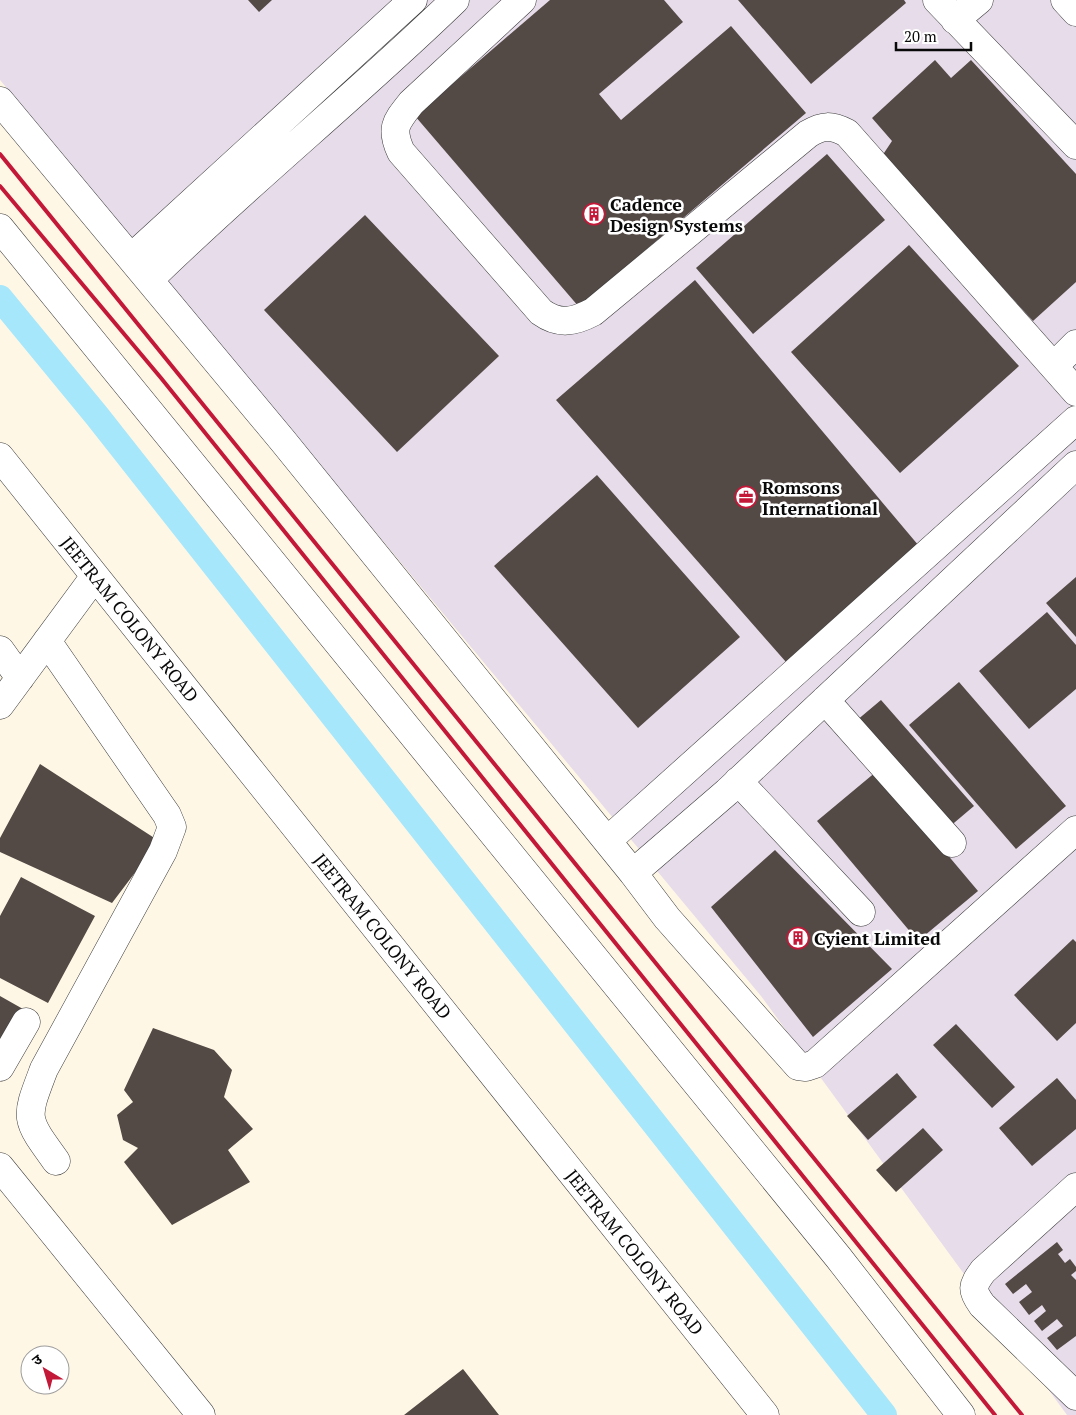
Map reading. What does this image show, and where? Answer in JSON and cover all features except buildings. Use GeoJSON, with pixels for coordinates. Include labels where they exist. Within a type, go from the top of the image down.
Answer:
{"type":"FeatureCollection","features":[{"type":"Feature","properties":{"kind":"street"},"geometry":{"type":"LineString","coordinates":[[132,257],[413,0]]}},
{"type":"Feature","properties":{"kind":"street"},"geometry":{"type":"LineString","coordinates":[[149,280],[193,237],[388,65],[455,0]]}},
{"type":"Feature","properties":{"kind":"street"},"geometry":{"type":"LineString","coordinates":[[522,0],[411,102],[396,122],[395,138],[401,152],[540,312],[550,319],[562,322],[577,321],[593,312],[808,134],[820,127],[832,126],[847,133],[1076,392]]}},
{"type":"Feature","properties":{"kind":"street"},"geometry":{"type":"LineString","coordinates":[[937,0],[1076,145]]}},
{"type":"Feature","properties":{"kind":"street"},"geometry":{"type":"LineString","coordinates":[[955,20],[979,0]]}},
{"type":"Feature","properties":{"kind":"street"},"geometry":{"type":"LineString","coordinates":[[1065,0],[1076,12]]}},
{"type":"Feature","properties":{"kind":"street"},"geometry":{"type":"LineString","coordinates":[[368,42],[388,65]]}},
{"type":"Feature","properties":{"kind":"street"},"geometry":{"type":"LineString","coordinates":[[0,101],[132,257],[289,448],[633,873],[667,918],[798,1066],[806,1067],[815,1064],[1076,830]]}},
{"type":"Feature","properties":{"kind":"street"},"geometry":{"type":"LineString","coordinates":[[0,228],[832,1249],[961,1415]]}},
{"type":"Feature","properties":{"kind":"street"},"geometry":{"type":"LineString","coordinates":[[1054,366],[1076,344]]}},
{"type":"Feature","properties":{"kind":"street"},"geometry":{"type":"LineString","coordinates":[[608,842],[1076,420]]}},
{"type":"Feature","properties":{"kind":"street","name":"JEETRAM COLONY ROAD"},"geometry":{"type":"LineString","coordinates":[[0,457],[765,1415]]}},
{"type":"Feature","properties":{"kind":"street"},"geometry":{"type":"LineString","coordinates":[[633,873],[738,781],[1076,465]]}},
{"type":"Feature","properties":{"kind":"street"},"geometry":{"type":"LineString","coordinates":[[909,571],[934,598]]}},
{"type":"Feature","properties":{"kind":"street"},"geometry":{"type":"LineString","coordinates":[[0,705],[96,576]]}},
{"type":"Feature","properties":{"kind":"street"},"geometry":{"type":"LineString","coordinates":[[47,641],[167,815],[172,827],[164,851],[44,1069],[29,1107],[32,1128],[56,1160]]}},
{"type":"Feature","properties":{"kind":"street"},"geometry":{"type":"LineString","coordinates":[[0,650],[20,678]]}},
{"type":"Feature","properties":{"kind":"street"},"geometry":{"type":"LineString","coordinates":[[825,700],[952,843]]}},
{"type":"Feature","properties":{"kind":"street"},"geometry":{"type":"LineString","coordinates":[[738,781],[861,912]]}},
{"type":"Feature","properties":{"kind":"street"},"geometry":{"type":"LineString","coordinates":[[0,1067],[26,1022]]}},
{"type":"Feature","properties":{"kind":"street"},"geometry":{"type":"LineString","coordinates":[[0,1167],[201,1415]]}},
{"type":"Feature","properties":{"kind":"street"},"geometry":{"type":"LineString","coordinates":[[1076,1187],[983,1272],[973,1284],[973,1292],[982,1305],[1076,1396]]}},
{"type":"Feature","properties":{"kind":"shaded area"},"geometry":{"type":"Polygon","coordinates":[[[0,0],[1076,0],[1076,1415],[1067,1415],[761,996],[0,80],[0,0]]]}},
{"type":"Feature","properties":{"kind":"waterway"},"geometry":{"type":"LineString","coordinates":[[0,298],[97,416],[884,1415]]}},
{"type":"Feature","properties":{"kind":"railway"},"geometry":{"type":"LineString","coordinates":[[0,154],[1022,1415]]}},
{"type":"Feature","properties":{"kind":"railway"},"geometry":{"type":"LineString","coordinates":[[0,186],[161,378],[995,1415]]}},
{"type":"Feature","properties":{"kind":"place","name":"Cadence Design Systems"},"geometry":{"type":"Point","coordinates":[594,214]}},
{"type":"Feature","properties":{"kind":"place","name":"Romsons International"},"geometry":{"type":"Point","coordinates":[746,497]}},
{"type":"Feature","properties":{"kind":"place","name":"Cyient Limited"},"geometry":{"type":"Point","coordinates":[798,938]}}]}
